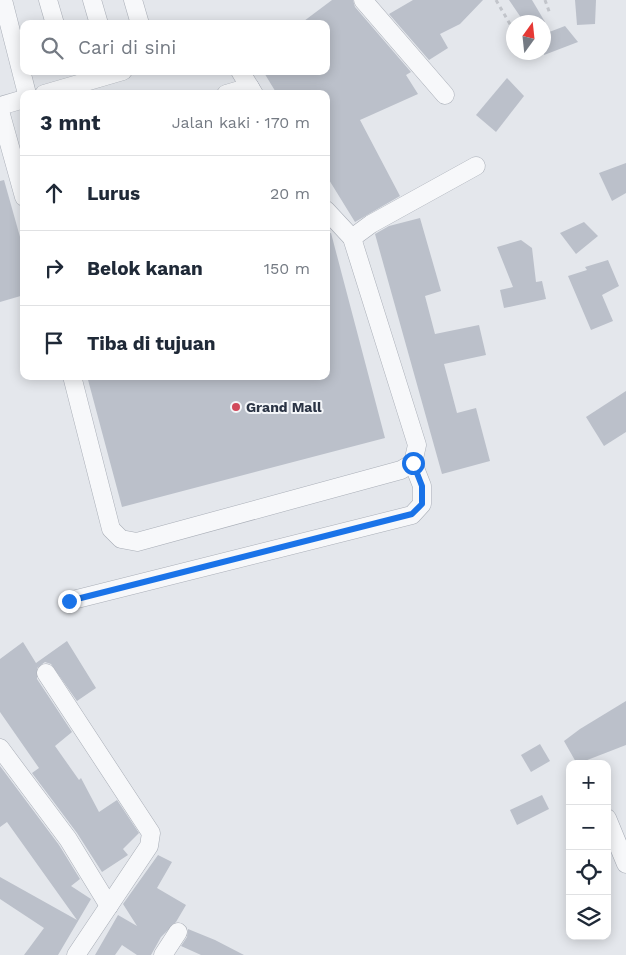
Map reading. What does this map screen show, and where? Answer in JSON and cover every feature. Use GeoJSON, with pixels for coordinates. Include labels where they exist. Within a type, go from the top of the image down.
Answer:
{"type":"FeatureCollection","features":[{"type":"Feature","properties":{"kind":"street"},"geometry":{"type":"LineString","coordinates":[[3,0],[20,64]]}},
{"type":"Feature","properties":{"kind":"street"},"geometry":{"type":"LineString","coordinates":[[48,0],[54,20]]}},
{"type":"Feature","properties":{"kind":"street"},"geometry":{"type":"LineString","coordinates":[[92,0],[98,20]]}},
{"type":"Feature","properties":{"kind":"street"},"geometry":{"type":"LineString","coordinates":[[133,0],[139,20]]}},
{"type":"Feature","properties":{"kind":"street"},"geometry":{"type":"LineString","coordinates":[[364,0],[445,95]]}},
{"type":"Feature","properties":{"kind":"street"},"geometry":{"type":"LineString","coordinates":[[23,75],[27,90]]}},
{"type":"Feature","properties":{"kind":"street"},"geometry":{"type":"LineString","coordinates":[[51,90],[70,79],[96,75]]}},
{"type":"Feature","properties":{"kind":"street"},"geometry":{"type":"LineString","coordinates":[[243,75],[252,90]]}},
{"type":"Feature","properties":{"kind":"street"},"geometry":{"type":"LineString","coordinates":[[0,106],[20,100]]}},
{"type":"Feature","properties":{"kind":"street"},"geometry":{"type":"LineString","coordinates":[[0,111],[18,151],[20,166]]}},
{"type":"Feature","properties":{"kind":"street"},"geometry":{"type":"LineString","coordinates":[[352,238],[371,224],[476,166]]}},
{"type":"Feature","properties":{"kind":"street"},"geometry":{"type":"LineString","coordinates":[[69,601],[412,514],[422,504],[422,486],[413,463],[417,445],[352,238],[330,214]]}},
{"type":"Feature","properties":{"kind":"street"},"geometry":{"type":"LineString","coordinates":[[73,380],[111,529],[121,539],[137,542],[401,470],[413,463]]}},
{"type":"Feature","properties":{"kind":"street"},"geometry":{"type":"LineString","coordinates":[[46,673],[151,833],[149,846],[76,955]]}},
{"type":"Feature","properties":{"kind":"street"},"geometry":{"type":"LineString","coordinates":[[2,757],[68,839],[109,906]]}},
{"type":"Feature","properties":{"kind":"street"},"geometry":{"type":"LineString","coordinates":[[611,828],[626,864]]}},
{"type":"Feature","properties":{"kind":"street"},"geometry":{"type":"LineString","coordinates":[[163,955],[178,932]]}},
{"type":"Feature","properties":{"kind":"path"},"geometry":{"type":"LineString","coordinates":[[496,0],[506,17]]}},
{"type":"Feature","properties":{"kind":"path"},"geometry":{"type":"LineString","coordinates":[[545,0],[550,14]]}},
{"type":"Feature","properties":{"kind":"building"},"geometry":{"type":"Polygon","coordinates":[[[332,0],[353,0],[355,7],[411,72],[406,75],[418,94],[360,120],[400,196],[355,222],[330,181],[330,90],[275,90],[265,75],[330,75],[330,20],[305,20],[332,0]]]}},
{"type":"Feature","properties":{"kind":"building"},"geometry":{"type":"Polygon","coordinates":[[[413,0],[483,0],[460,24],[440,34],[448,48],[429,60],[389,14],[413,0]]]}},
{"type":"Feature","properties":{"kind":"building"},"geometry":{"type":"Polygon","coordinates":[[[509,0],[532,0],[541,15],[519,15],[509,0]]]}},
{"type":"Feature","properties":{"kind":"building"},"geometry":{"type":"Polygon","coordinates":[[[575,0],[596,0],[595,24],[577,25],[575,0]]]}},
{"type":"Feature","properties":{"kind":"building"},"geometry":{"type":"Polygon","coordinates":[[[565,26],[578,42],[551,52],[551,31],[565,26]]]}},
{"type":"Feature","properties":{"kind":"building"},"geometry":{"type":"Polygon","coordinates":[[[507,78],[524,96],[496,132],[476,115],[507,78]]]}},
{"type":"Feature","properties":{"kind":"building"},"geometry":{"type":"Polygon","coordinates":[[[626,163],[626,193],[612,201],[599,173],[626,163]]]}},
{"type":"Feature","properties":{"kind":"building"},"geometry":{"type":"Polygon","coordinates":[[[4,180],[20,237],[20,296],[0,302],[0,181],[4,180]]]}},
{"type":"Feature","properties":{"kind":"building"},"geometry":{"type":"Polygon","coordinates":[[[420,218],[441,291],[425,296],[435,334],[479,325],[486,355],[444,364],[457,413],[476,408],[490,461],[442,474],[375,234],[389,226],[420,218]]]}},
{"type":"Feature","properties":{"kind":"building"},"geometry":{"type":"Polygon","coordinates":[[[584,222],[598,236],[576,254],[560,233],[584,222]]]}},
{"type":"Feature","properties":{"kind":"building","name":"Grand Mall"},"geometry":{"type":"Polygon","coordinates":[[[330,233],[385,438],[122,507],[88,380],[330,380],[330,233]]]}},
{"type":"Feature","properties":{"kind":"building"},"geometry":{"type":"Polygon","coordinates":[[[521,240],[532,248],[536,282],[542,281],[546,299],[504,308],[500,290],[513,287],[497,247],[521,240]]]}},
{"type":"Feature","properties":{"kind":"building"},"geometry":{"type":"Polygon","coordinates":[[[608,260],[619,286],[602,295],[613,321],[591,330],[568,276],[587,270],[585,267],[608,260]]]}},
{"type":"Feature","properties":{"kind":"building"},"geometry":{"type":"Polygon","coordinates":[[[626,391],[626,432],[604,446],[586,417],[626,391]]]}},
{"type":"Feature","properties":{"kind":"building"},"geometry":{"type":"Polygon","coordinates":[[[67,641],[96,688],[77,701],[51,664],[45,662],[37,668],[37,679],[72,732],[55,746],[79,780],[81,778],[99,812],[117,800],[139,833],[123,849],[128,855],[102,872],[77,833],[32,773],[39,768],[0,712],[0,659],[23,642],[36,663],[67,641]]]}},
{"type":"Feature","properties":{"kind":"building"},"geometry":{"type":"Polygon","coordinates":[[[626,701],[626,745],[587,760],[575,760],[564,741],[626,701]]]}},
{"type":"Feature","properties":{"kind":"building"},"geometry":{"type":"Polygon","coordinates":[[[540,744],[550,761],[531,772],[521,755],[540,744]]]}},
{"type":"Feature","properties":{"kind":"building"},"geometry":{"type":"Polygon","coordinates":[[[0,766],[59,845],[80,879],[71,886],[91,899],[58,955],[24,955],[44,928],[0,899],[0,877],[77,920],[7,822],[0,827],[0,766]]]}},
{"type":"Feature","properties":{"kind":"building"},"geometry":{"type":"Polygon","coordinates":[[[542,795],[549,809],[517,825],[510,810],[542,795]]]}},
{"type":"Feature","properties":{"kind":"building"},"geometry":{"type":"Polygon","coordinates":[[[158,855],[172,862],[157,888],[186,905],[176,922],[161,937],[151,955],[137,955],[122,945],[115,955],[95,955],[118,915],[137,926],[123,904],[158,855]]]}},
{"type":"Feature","properties":{"kind":"building"},"geometry":{"type":"Polygon","coordinates":[[[188,929],[244,955],[201,955],[181,946],[187,937],[188,929]]]}},
{"type":"Feature","properties":{"kind":"place","name":"Grand Mall"},"geometry":{"type":"Point","coordinates":[236,407]}},
{"type":"Feature","properties":{"kind":"route"},"geometry":{"type":"LineString","coordinates":[[69,601],[412,514],[422,504],[422,486],[413,463]]}}]}
